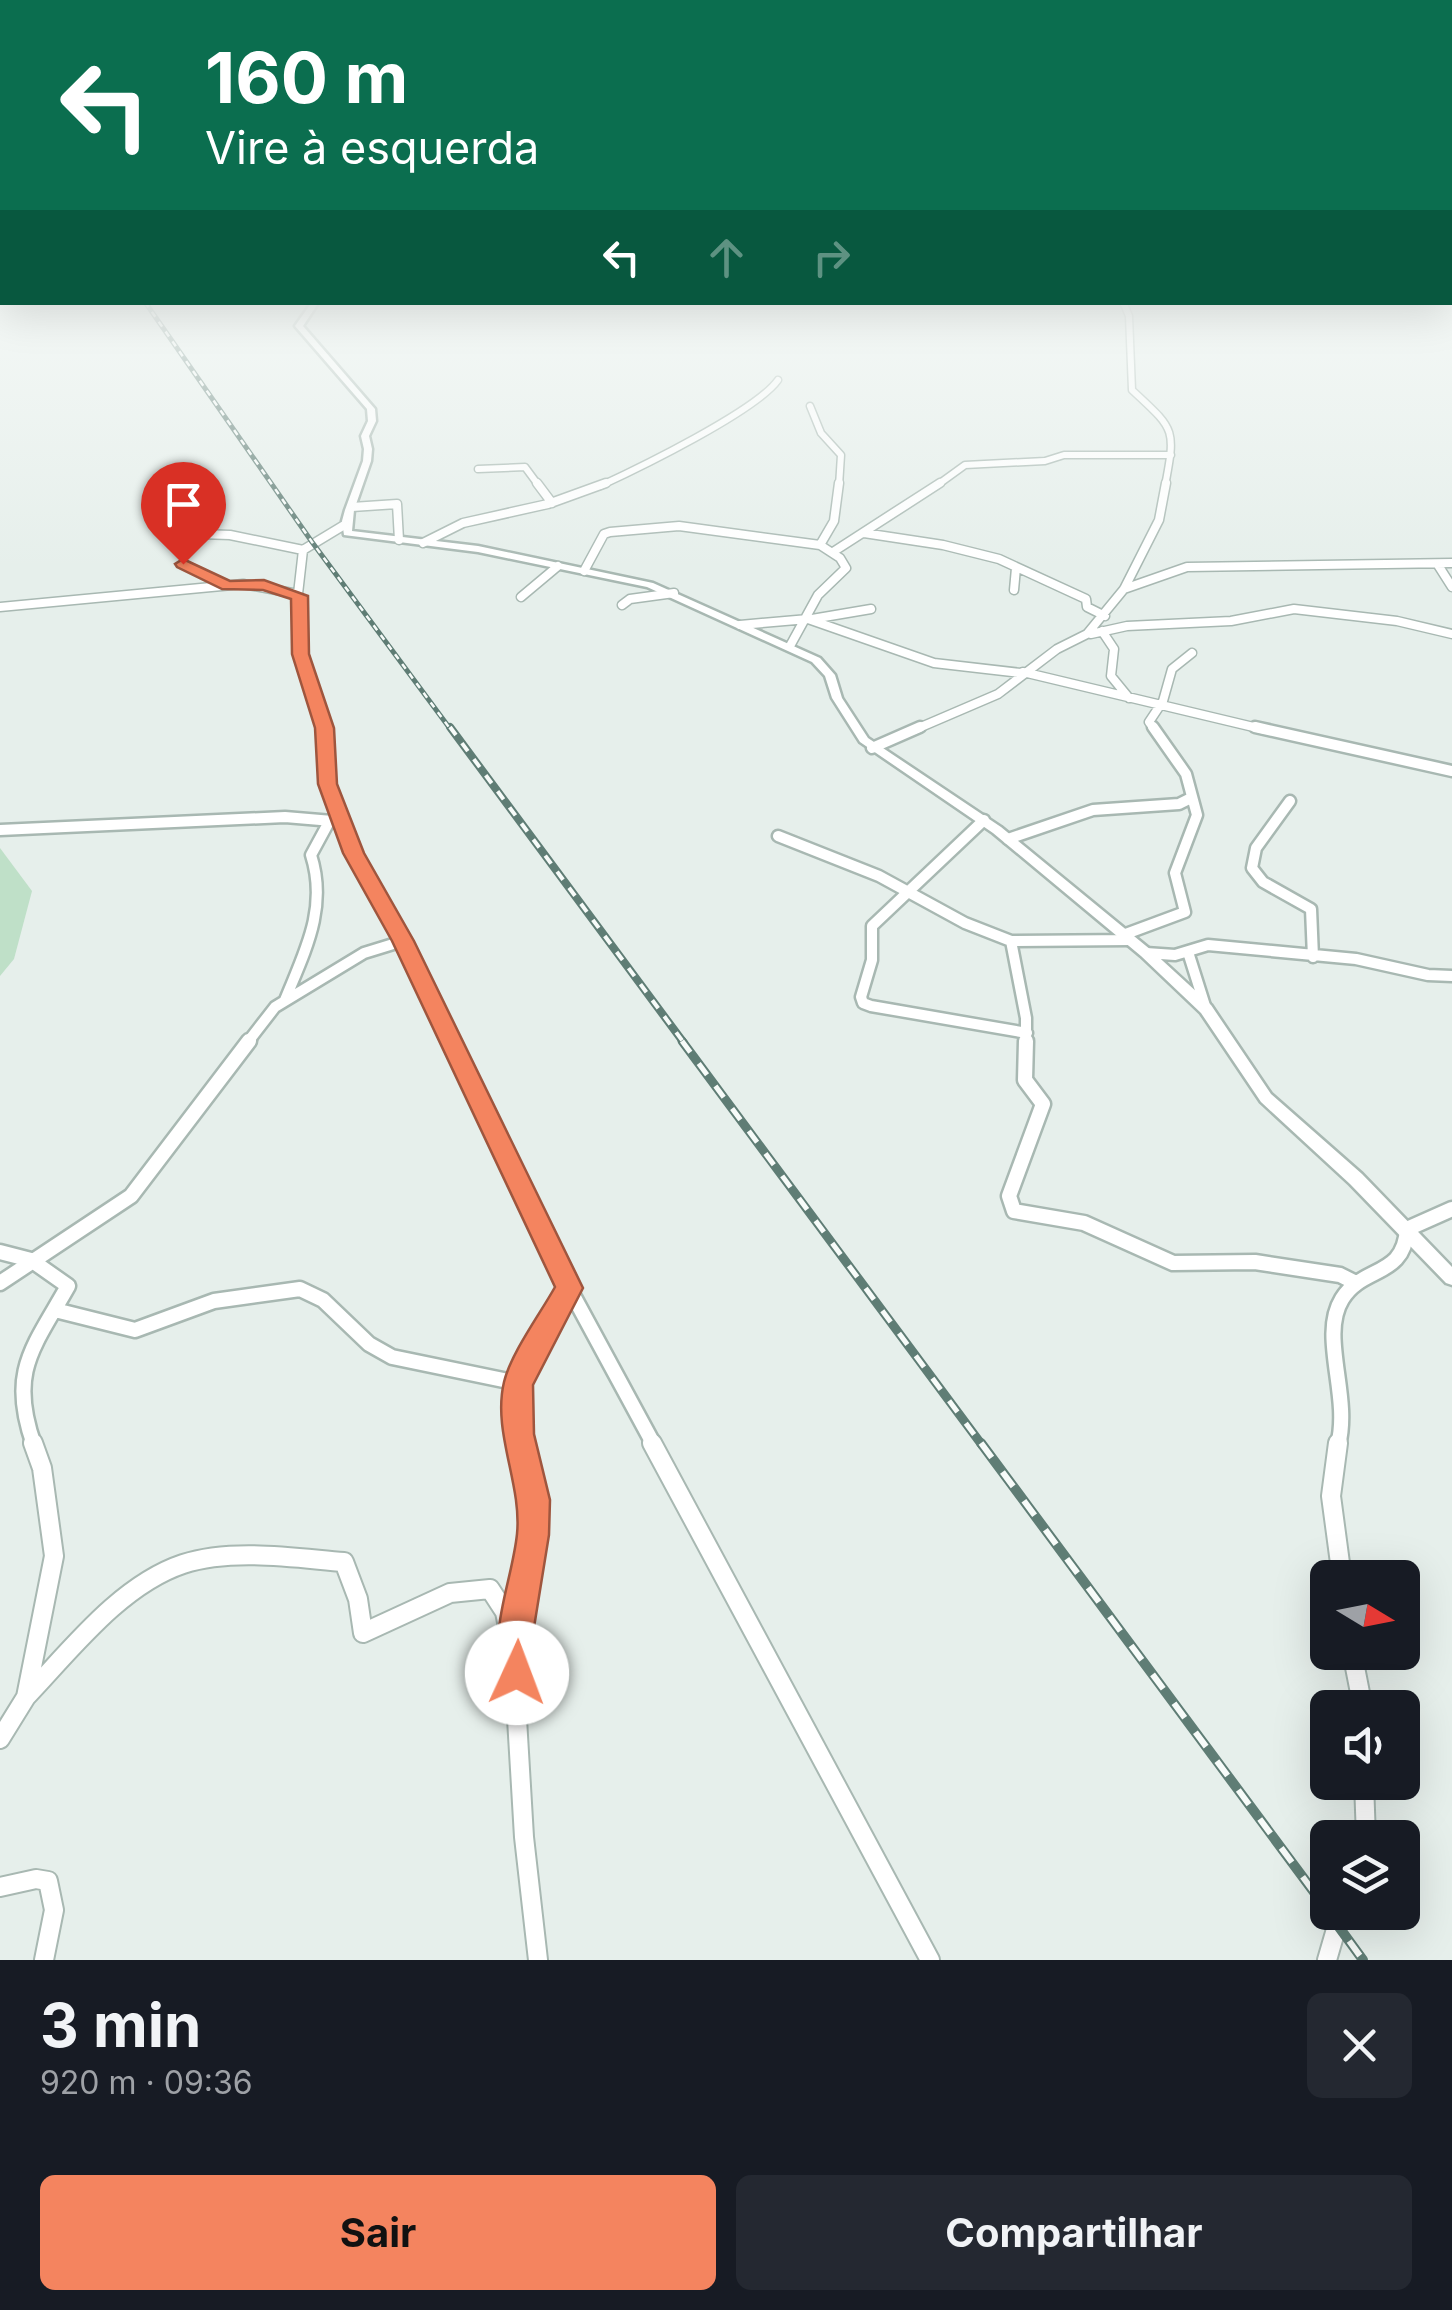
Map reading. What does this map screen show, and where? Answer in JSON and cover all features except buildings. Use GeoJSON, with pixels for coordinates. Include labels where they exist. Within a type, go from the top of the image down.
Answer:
{"type":"FeatureCollection","features":[{"type":"Feature","properties":{"kind":"street"},"geometry":{"type":"LineString","coordinates":[[348,385],[372,414],[365,436],[370,447],[366,472],[345,530],[350,534],[584,571],[674,594],[790,646],[824,668],[837,698],[872,748],[984,820],[1146,953],[1206,1009],[1266,1098],[1407,1229],[1452,1278]]}},
{"type":"Feature","properties":{"kind":"street"},"geometry":{"type":"LineString","coordinates":[[422,543],[430,536],[490,516],[552,503],[600,486],[706,433],[774,385]]}},
{"type":"Feature","properties":{"kind":"street"},"geometry":{"type":"LineString","coordinates":[[872,748],[998,694],[1022,672],[1087,634],[1124,590],[1159,520],[1172,430],[1132,385]]}},
{"type":"Feature","properties":{"kind":"street"},"geometry":{"type":"LineString","coordinates":[[810,406],[812,420],[842,463],[834,521],[820,545]]}},
{"type":"Feature","properties":{"kind":"street"},"geometry":{"type":"LineString","coordinates":[[833,552],[894,516],[956,468],[974,463],[1045,461],[1054,456],[1084,454],[1171,456]]}},
{"type":"Feature","properties":{"kind":"street"},"geometry":{"type":"LineString","coordinates":[[478,469],[524,468],[552,503]]}},
{"type":"Feature","properties":{"kind":"street"},"geometry":{"type":"LineString","coordinates":[[352,507],[398,504],[399,540]]}},
{"type":"Feature","properties":{"kind":"street"},"geometry":{"type":"LineString","coordinates":[[346,524],[304,550],[300,564],[303,582],[298,594],[304,669],[324,728],[328,784],[337,821],[403,941],[569,1288],[930,1960]]}},
{"type":"Feature","properties":{"kind":"street"},"geometry":{"type":"LineString","coordinates":[[584,571],[604,534],[610,532],[679,526],[820,545],[833,552],[846,568],[818,595],[790,646]]}},
{"type":"Feature","properties":{"kind":"street"},"geometry":{"type":"LineString","coordinates":[[200,534],[230,535],[304,550]]}},
{"type":"Feature","properties":{"kind":"street"},"geometry":{"type":"LineString","coordinates":[[864,534],[944,545],[1000,559],[1086,599],[1087,607],[1105,616]]}},
{"type":"Feature","properties":{"kind":"street"},"geometry":{"type":"LineString","coordinates":[[183,564],[228,586]]}},
{"type":"Feature","properties":{"kind":"street"},"geometry":{"type":"LineString","coordinates":[[1438,564],[1452,587]]}},
{"type":"Feature","properties":{"kind":"street"},"geometry":{"type":"LineString","coordinates":[[1124,590],[1196,566],[1452,564]]}},
{"type":"Feature","properties":{"kind":"street"},"geometry":{"type":"LineString","coordinates":[[521,597],[558,566]]}},
{"type":"Feature","properties":{"kind":"street"},"geometry":{"type":"LineString","coordinates":[[1014,590],[1016,568]]}},
{"type":"Feature","properties":{"kind":"street"},"geometry":{"type":"LineString","coordinates":[[0,607],[228,586],[264,585],[298,594]]}},
{"type":"Feature","properties":{"kind":"street"},"geometry":{"type":"LineString","coordinates":[[622,604],[630,599],[674,594]]}},
{"type":"Feature","properties":{"kind":"street"},"geometry":{"type":"LineString","coordinates":[[740,625],[871,609]]}},
{"type":"Feature","properties":{"kind":"street"},"geometry":{"type":"LineString","coordinates":[[1087,634],[1126,626],[1231,621],[1302,609],[1397,621],[1452,634]]}},
{"type":"Feature","properties":{"kind":"street"},"geometry":{"type":"LineString","coordinates":[[805,620],[934,663],[1022,672],[1452,771]]}},
{"type":"Feature","properties":{"kind":"street"},"geometry":{"type":"LineString","coordinates":[[1102,631],[1114,650],[1107,666],[1113,682],[1132,700]]}},
{"type":"Feature","properties":{"kind":"street"},"geometry":{"type":"LineString","coordinates":[[778,836],[910,893],[970,928],[1010,941],[1126,938],[1185,912],[1175,876],[1197,820],[1186,774],[1149,722],[1160,706],[1172,669],[1192,653]]}},
{"type":"Feature","properties":{"kind":"street"},"geometry":{"type":"LineString","coordinates":[[1008,839],[1093,810],[1179,804],[1191,798]]}},
{"type":"Feature","properties":{"kind":"street"},"geometry":{"type":"LineString","coordinates":[[1290,801],[1256,848],[1252,868],[1259,880],[1296,895],[1311,910],[1314,957]]}},
{"type":"Feature","properties":{"kind":"street"},"geometry":{"type":"LineString","coordinates":[[0,830],[285,816],[337,821]]}},
{"type":"Feature","properties":{"kind":"street"},"geometry":{"type":"LineString","coordinates":[[984,820],[872,926],[873,952],[863,1003],[1027,1033]]}},
{"type":"Feature","properties":{"kind":"street"},"geometry":{"type":"LineString","coordinates":[[286,1000],[319,914],[321,886],[311,855],[337,821]]}},
{"type":"Feature","properties":{"kind":"street"},"geometry":{"type":"LineString","coordinates":[[0,1283],[131,1196],[267,1014],[364,953],[403,941]]}},
{"type":"Feature","properties":{"kind":"street"},"geometry":{"type":"LineString","coordinates":[[1010,941],[1027,1033],[1025,1080],[1042,1104],[1009,1196],[1014,1211],[1084,1223],[1174,1263],[1254,1262],[1340,1275],[1354,1282]]}},
{"type":"Feature","properties":{"kind":"street"},"geometry":{"type":"LineString","coordinates":[[1146,953],[1188,952],[1208,946],[1368,960],[1428,976],[1452,976]]}},
{"type":"Feature","properties":{"kind":"street"},"geometry":{"type":"LineString","coordinates":[[1188,952],[1206,1009]]}},
{"type":"Feature","properties":{"kind":"street"},"geometry":{"type":"LineString","coordinates":[[1407,1229],[1452,1209]]}},
{"type":"Feature","properties":{"kind":"street"},"geometry":{"type":"LineString","coordinates":[[1340,1560],[1332,1471],[1344,1408],[1332,1342],[1335,1314],[1354,1282],[1404,1256],[1409,1246],[1407,1229]]}},
{"type":"Feature","properties":{"kind":"street"},"geometry":{"type":"LineString","coordinates":[[0,1252],[31,1260],[68,1286],[29,1355],[22,1376],[23,1414],[42,1468],[54,1556],[26,1697]]}},
{"type":"Feature","properties":{"kind":"street"},"geometry":{"type":"LineString","coordinates":[[55,1310],[135,1330],[214,1301],[300,1288],[312,1292],[371,1344],[393,1358],[518,1384]]}},
{"type":"Feature","properties":{"kind":"street"},"geometry":{"type":"LineString","coordinates":[[513,1652],[533,1535],[534,1500],[519,1434],[518,1384],[569,1288]]}},
{"type":"Feature","properties":{"kind":"street"},"geometry":{"type":"LineString","coordinates":[[0,1739],[26,1697],[86,1636],[150,1583],[185,1564],[275,1558],[344,1562],[358,1600],[363,1633],[450,1593],[490,1589],[505,1612],[513,1652],[524,1837],[538,1960]]}},
{"type":"Feature","properties":{"kind":"street"},"geometry":{"type":"LineString","coordinates":[[0,1887],[36,1879],[48,1881],[53,1889],[56,1900],[44,1960]]}},
{"type":"Feature","properties":{"kind":"street"},"geometry":{"type":"LineString","coordinates":[[1328,1960],[1337,1930]]}},
{"type":"Feature","properties":{"kind":"green space"},"geometry":{"type":"Polygon","coordinates":[[[0,848],[32,891],[14,959],[0,976],[0,848]]]}},
{"type":"Feature","properties":{"kind":"railway"},"geometry":{"type":"LineString","coordinates":[[203,385],[312,542],[451,730]]}},
{"type":"Feature","properties":{"kind":"railway"},"geometry":{"type":"LineString","coordinates":[[450,727],[684,1043]]}},
{"type":"Feature","properties":{"kind":"railway"},"geometry":{"type":"LineString","coordinates":[[682,1041],[982,1445]]}},
{"type":"Feature","properties":{"kind":"railway"},"geometry":{"type":"LineString","coordinates":[[981,1443],[1310,1887]]}},
{"type":"Feature","properties":{"kind":"railway"},"geometry":{"type":"LineString","coordinates":[[1341,1930],[1363,1960]]}},
{"type":"Feature","properties":{"kind":"route"},"geometry":{"type":"LineString","coordinates":[[183,564],[228,586],[264,585],[300,596],[301,654],[324,728],[328,784],[354,853],[403,941],[569,1288],[526,1362],[518,1384],[519,1434],[534,1500],[533,1535],[513,1652],[517,1673]]}}]}
